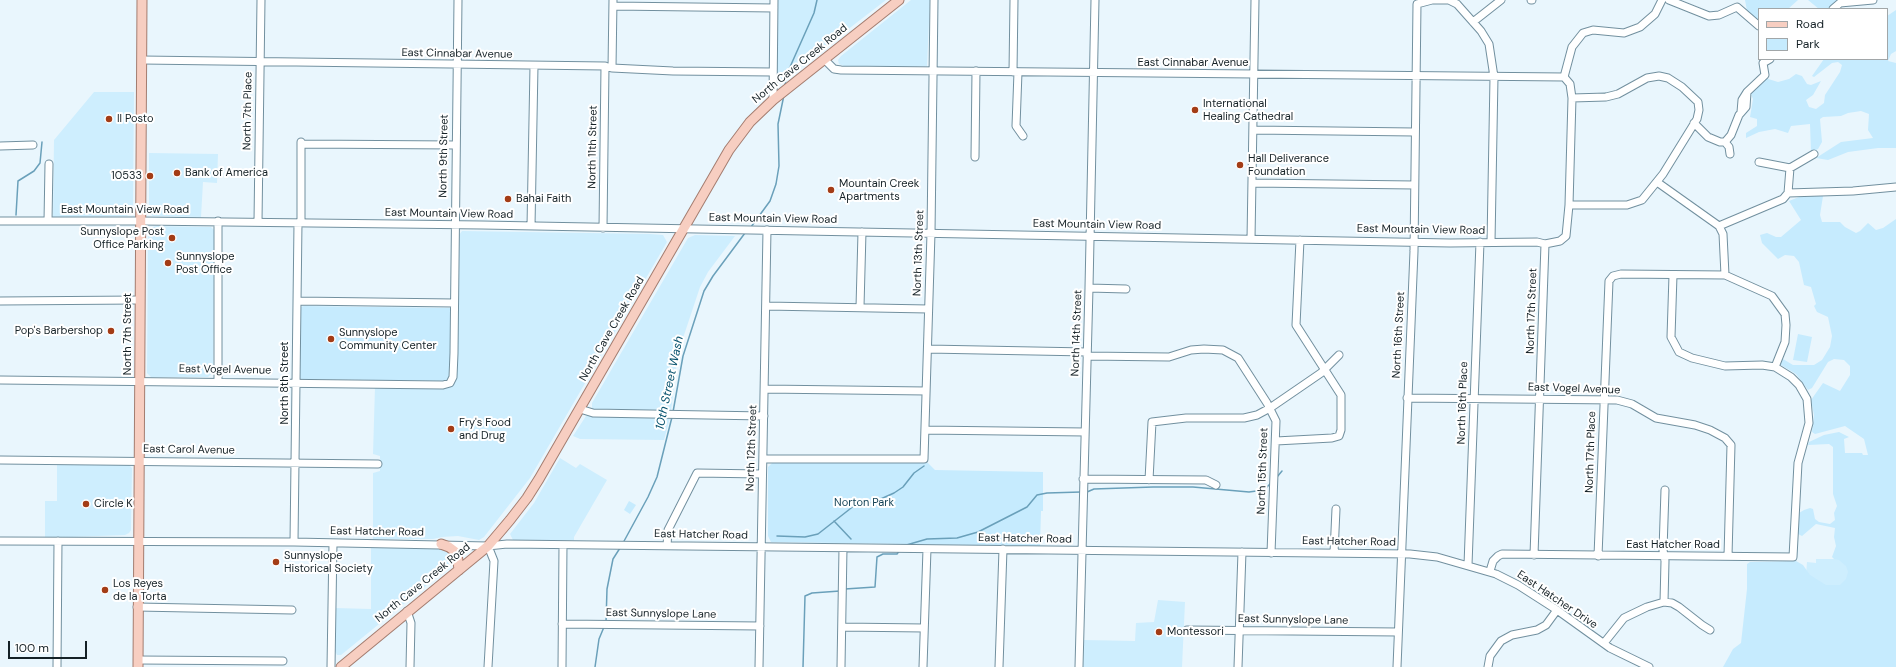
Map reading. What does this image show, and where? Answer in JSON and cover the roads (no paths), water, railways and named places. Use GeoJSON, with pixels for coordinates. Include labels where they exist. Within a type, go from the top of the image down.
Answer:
{"type":"FeatureCollection","features":[{"type":"Feature","properties":{"kind":"main road","name":"North 7th Street"},"geometry":{"type":"LineString","coordinates":[[138,664],[138,461],[140,380],[142,0]]}},
{"type":"Feature","properties":{"kind":"main road","name":"North Cave Creek Road"},"geometry":{"type":"LineString","coordinates":[[341,667],[407,611],[488,546],[527,498],[729,150],[750,122],[775,98],[899,0]]}},
{"type":"Feature","properties":{"kind":"main road"},"geometry":{"type":"LineString","coordinates":[[441,544],[449,547],[457,553],[459,570]]}},
{"type":"Feature","properties":{"kind":"street","name":"North 7th Place"},"geometry":{"type":"LineString","coordinates":[[258,222],[260,0]]}},
{"type":"Feature","properties":{"kind":"street","name":"North 9th Street"},"geometry":{"type":"LineString","coordinates":[[450,383],[454,372],[454,225],[458,0]]}},
{"type":"Feature","properties":{"kind":"street"},"geometry":{"type":"LineString","coordinates":[[774,0],[772,72],[775,98]]}},
{"type":"Feature","properties":{"kind":"street","name":"North 13th Street"},"geometry":{"type":"LineString","coordinates":[[763,459],[924,459],[931,233],[934,0]]}},
{"type":"Feature","properties":{"kind":"street"},"geometry":{"type":"LineString","coordinates":[[1014,0],[1016,126],[1023,136]]}},
{"type":"Feature","properties":{"kind":"street","name":"North 14th Street"},"geometry":{"type":"LineString","coordinates":[[1078,667],[1089,288],[1095,0]]}},
{"type":"Feature","properties":{"kind":"street"},"geometry":{"type":"LineString","coordinates":[[1251,239],[1255,74],[1255,0]]}},
{"type":"Feature","properties":{"kind":"street","name":"North 16th Street"},"geometry":{"type":"LineString","coordinates":[[1397,667],[1414,242],[1414,132],[1417,4],[1432,0],[1449,0],[1457,4],[1473,22]]}},
{"type":"Feature","properties":{"kind":"street"},"geometry":{"type":"LineString","coordinates":[[1491,242],[1494,77],[1489,44],[1473,22],[1501,0]]}},
{"type":"Feature","properties":{"kind":"street"},"geometry":{"type":"LineString","coordinates":[[1545,244],[1560,241],[1566,236],[1569,205],[1572,98],[1570,84],[1564,77],[1572,47],[1583,33],[1593,30],[1624,33],[1640,27],[1656,14],[1662,0]]}},
{"type":"Feature","properties":{"kind":"street"},"geometry":{"type":"LineString","coordinates":[[1669,0],[1709,16],[1719,15],[1737,3],[1758,25]]}},
{"type":"Feature","properties":{"kind":"street"},"geometry":{"type":"LineString","coordinates":[[1834,8],[1840,3],[1873,0]]}},
{"type":"Feature","properties":{"kind":"street"},"geometry":{"type":"LineString","coordinates":[[613,3],[774,8]]}},
{"type":"Feature","properties":{"kind":"street","name":"North 11th Street"},"geometry":{"type":"LineString","coordinates":[[603,228],[608,67],[613,3]]}},
{"type":"Feature","properties":{"kind":"street","name":"East Cinnabar Avenue"},"geometry":{"type":"LineString","coordinates":[[824,59],[836,70],[1564,77]]}},
{"type":"Feature","properties":{"kind":"street","name":"East Cinnabar Avenue"},"geometry":{"type":"LineString","coordinates":[[142,60],[608,67],[772,72]]}},
{"type":"Feature","properties":{"kind":"street"},"geometry":{"type":"LineString","coordinates":[[1725,142],[1731,135],[1741,112],[1742,100],[1765,75],[1763,63],[1768,60]]}},
{"type":"Feature","properties":{"kind":"street"},"geometry":{"type":"LineString","coordinates":[[531,226],[534,66]]}},
{"type":"Feature","properties":{"kind":"street"},"geometry":{"type":"LineString","coordinates":[[975,157],[976,71]]}},
{"type":"Feature","properties":{"kind":"street"},"geometry":{"type":"LineString","coordinates":[[1569,205],[1632,204],[1642,200],[1657,182],[1694,123],[1699,110],[1698,102],[1675,81],[1659,76],[1647,78],[1618,94],[1572,98]]}},
{"type":"Feature","properties":{"kind":"street"},"geometry":{"type":"LineString","coordinates":[[1694,123],[1708,137],[1720,142],[1725,142],[1729,147],[1730,154]]}},
{"type":"Feature","properties":{"kind":"street"},"geometry":{"type":"LineString","coordinates":[[1254,130],[1414,132]]}},
{"type":"Feature","properties":{"kind":"street","name":"North 8th Street"},"geometry":{"type":"LineString","coordinates":[[294,542],[297,301],[301,143],[456,145]]}},
{"type":"Feature","properties":{"kind":"street"},"geometry":{"type":"LineString","coordinates":[[0,146],[33,145]]}},
{"type":"Feature","properties":{"kind":"street"},"geometry":{"type":"LineString","coordinates":[[1759,162],[1790,168],[1814,154]]}},
{"type":"Feature","properties":{"kind":"street"},"geometry":{"type":"LineString","coordinates":[[48,221],[49,164]]}},
{"type":"Feature","properties":{"kind":"street"},"geometry":{"type":"LineString","coordinates":[[1719,226],[1783,199],[1788,193],[1790,168]]}},
{"type":"Feature","properties":{"kind":"street"},"geometry":{"type":"LineString","coordinates":[[1657,182],[1719,226],[1723,234],[1725,275]]}},
{"type":"Feature","properties":{"kind":"street"},"geometry":{"type":"LineString","coordinates":[[1253,183],[1414,186]]}},
{"type":"Feature","properties":{"kind":"street"},"geometry":{"type":"LineString","coordinates":[[1788,193],[1852,191],[1896,187]]}},
{"type":"Feature","properties":{"kind":"street","name":"East Mountain View Road"},"geometry":{"type":"LineString","coordinates":[[0,221],[218,221],[1414,242],[1537,242],[1545,244]]}},
{"type":"Feature","properties":{"kind":"street"},"geometry":{"type":"LineString","coordinates":[[218,221],[218,382]]}},
{"type":"Feature","properties":{"kind":"street","name":"North 12th Street"},"geometry":{"type":"LineString","coordinates":[[759,667],[767,230]]}},
{"type":"Feature","properties":{"kind":"street"},"geometry":{"type":"LineString","coordinates":[[860,307],[862,232]]}},
{"type":"Feature","properties":{"kind":"street"},"geometry":{"type":"LineString","coordinates":[[1276,441],[1332,438],[1339,436],[1341,430],[1341,395],[1296,325],[1300,240]]}},
{"type":"Feature","properties":{"kind":"street","name":"North 16th Place"},"geometry":{"type":"LineString","coordinates":[[1468,565],[1480,242]]}},
{"type":"Feature","properties":{"kind":"street","name":"North 17th Street"},"geometry":{"type":"LineString","coordinates":[[1534,554],[1545,244]]}},
{"type":"Feature","properties":{"kind":"street","name":"North 17th Place"},"geometry":{"type":"LineString","coordinates":[[1598,556],[1608,285],[1611,278],[1621,274],[1673,275]]}},
{"type":"Feature","properties":{"kind":"street"},"geometry":{"type":"LineString","coordinates":[[1673,275],[1725,275],[1772,296],[1785,314],[1786,325],[1785,342],[1775,367],[1762,365],[1725,366],[1692,358],[1679,352],[1671,337],[1673,275]]}},
{"type":"Feature","properties":{"kind":"street"},"geometry":{"type":"LineString","coordinates":[[1089,288],[1126,289]]}},
{"type":"Feature","properties":{"kind":"street"},"geometry":{"type":"LineString","coordinates":[[0,300],[140,300]]}},
{"type":"Feature","properties":{"kind":"street"},"geometry":{"type":"LineString","coordinates":[[297,301],[454,303]]}},
{"type":"Feature","properties":{"kind":"street"},"geometry":{"type":"LineString","coordinates":[[766,306],[928,309]]}},
{"type":"Feature","properties":{"kind":"street"},"geometry":{"type":"LineString","coordinates":[[928,349],[1087,354]]}},
{"type":"Feature","properties":{"kind":"street","name":"North 15th Street"},"geometry":{"type":"LineString","coordinates":[[1087,354],[1169,357],[1191,350],[1204,349],[1223,350],[1234,355],[1241,363],[1270,408],[1276,421],[1271,553]]}},
{"type":"Feature","properties":{"kind":"street"},"geometry":{"type":"LineString","coordinates":[[1149,480],[1152,422],[1186,418],[1244,418],[1257,415],[1270,408],[1325,370],[1339,355]]}},
{"type":"Feature","properties":{"kind":"street","name":"East Hatcher Road"},"geometry":{"type":"LineString","coordinates":[[1490,571],[1498,556],[1502,554],[1793,557],[1798,463],[1809,423],[1809,413],[1807,399],[1799,385],[1775,367]]}},
{"type":"Feature","properties":{"kind":"street","name":"East Vogel Avenue"},"geometry":{"type":"LineString","coordinates":[[0,380],[140,380],[443,385],[450,383]]}},
{"type":"Feature","properties":{"kind":"street"},"geometry":{"type":"LineString","coordinates":[[765,389],[926,391]]}},
{"type":"Feature","properties":{"kind":"street","name":"East Vogel Avenue"},"geometry":{"type":"LineString","coordinates":[[1407,398],[1539,398],[1604,399],[1625,401],[1656,418],[1666,421],[1691,424],[1708,429],[1731,443],[1728,556]]}},
{"type":"Feature","properties":{"kind":"street"},"geometry":{"type":"LineString","coordinates":[[580,409],[594,413],[764,416]]}},
{"type":"Feature","properties":{"kind":"street"},"geometry":{"type":"LineString","coordinates":[[925,430],[1085,432]]}},
{"type":"Feature","properties":{"kind":"street","name":"East Carol Avenue"},"geometry":{"type":"LineString","coordinates":[[0,460],[378,464]]}},
{"type":"Feature","properties":{"kind":"street"},"geometry":{"type":"LineString","coordinates":[[667,546],[668,530],[696,473],[762,474]]}},
{"type":"Feature","properties":{"kind":"street"},"geometry":{"type":"LineString","coordinates":[[1083,479],[1206,480],[1216,485]]}},
{"type":"Feature","properties":{"kind":"street"},"geometry":{"type":"LineString","coordinates":[[1664,602],[1665,490]]}},
{"type":"Feature","properties":{"kind":"street"},"geometry":{"type":"LineString","coordinates":[[1334,553],[1336,509]]}},
{"type":"Feature","properties":{"kind":"street","name":"East Hatcher Road"},"geometry":{"type":"LineString","coordinates":[[0,541],[333,542],[488,546],[507,544],[1402,554]]}},
{"type":"Feature","properties":{"kind":"street"},"geometry":{"type":"LineString","coordinates":[[57,667],[58,541]]}},
{"type":"Feature","properties":{"kind":"street"},"geometry":{"type":"LineString","coordinates":[[331,667],[333,542]]}},
{"type":"Feature","properties":{"kind":"street"},"geometry":{"type":"LineString","coordinates":[[562,667],[564,545]]}},
{"type":"Feature","properties":{"kind":"street"},"geometry":{"type":"LineString","coordinates":[[488,546],[494,561],[488,667]]}},
{"type":"Feature","properties":{"kind":"street"},"geometry":{"type":"LineString","coordinates":[[841,667],[843,548]]}},
{"type":"Feature","properties":{"kind":"street"},"geometry":{"type":"LineString","coordinates":[[923,667],[927,549]]}},
{"type":"Feature","properties":{"kind":"street"},"geometry":{"type":"LineString","coordinates":[[999,667],[1003,549]]}},
{"type":"Feature","properties":{"kind":"street"},"geometry":{"type":"LineString","coordinates":[[1238,667],[1242,552]]}},
{"type":"Feature","properties":{"kind":"street","name":"East Hatcher Drive"},"geometry":{"type":"LineString","coordinates":[[1402,554],[1438,557],[1490,571],[1518,585],[1604,643],[1637,662],[1649,667]]}},
{"type":"Feature","properties":{"kind":"street"},"geometry":{"type":"LineString","coordinates":[[1604,643],[1624,618],[1647,607],[1664,602],[1672,603],[1679,607],[1710,630]]}},
{"type":"Feature","properties":{"kind":"street"},"geometry":{"type":"LineString","coordinates":[[138,607],[292,610]]}},
{"type":"Feature","properties":{"kind":"street"},"geometry":{"type":"LineString","coordinates":[[1488,667],[1490,656],[1501,641],[1512,635],[1537,630],[1546,625],[1557,610]]}},
{"type":"Feature","properties":{"kind":"street"},"geometry":{"type":"LineString","coordinates":[[407,611],[411,623],[410,667]]}},
{"type":"Feature","properties":{"kind":"street","name":"East Sunnyslope Lane"},"geometry":{"type":"LineString","coordinates":[[562,624],[760,626]]}},
{"type":"Feature","properties":{"kind":"street"},"geometry":{"type":"LineString","coordinates":[[842,627],[924,628]]}},
{"type":"Feature","properties":{"kind":"street","name":"East Sunnyslope Lane"},"geometry":{"type":"LineString","coordinates":[[1187,630],[1398,632]]}},
{"type":"Feature","properties":{"kind":"street"},"geometry":{"type":"LineString","coordinates":[[138,664],[283,661]]}},
{"type":"Feature","properties":{"kind":"waterway","name":"10th Street Wash"},"geometry":{"type":"LineString","coordinates":[[785,86],[786,76],[814,13],[817,0]]}},
{"type":"Feature","properties":{"kind":"waterway","name":"10th Street Wash"},"geometry":{"type":"LineString","coordinates":[[751,227],[770,201],[776,184],[779,166],[778,124],[784,95]]}},
{"type":"Feature","properties":{"kind":"waterway"},"geometry":{"type":"LineString","coordinates":[[16,215],[18,181],[34,171],[40,163],[42,142]]}},
{"type":"Feature","properties":{"kind":"waterway","name":"10th Street Wash"},"geometry":{"type":"LineString","coordinates":[[673,412],[683,356],[704,291],[713,276],[745,233]]}},
{"type":"Feature","properties":{"kind":"waterway","name":"10th Street Wash"},"geometry":{"type":"LineString","coordinates":[[623,543],[657,477],[672,417]]}},
{"type":"Feature","properties":{"kind":"waterway"},"geometry":{"type":"LineString","coordinates":[[777,536],[805,537],[818,534],[855,505],[874,502],[894,493],[903,487],[914,473],[924,466]]}},
{"type":"Feature","properties":{"kind":"waterway"},"geometry":{"type":"LineString","coordinates":[[1277,477],[1282,471]]}},
{"type":"Feature","properties":{"kind":"waterway"},"geometry":{"type":"LineString","coordinates":[[1087,492],[1094,489],[1153,487],[1193,487],[1249,492],[1264,490],[1271,483]]}},
{"type":"Feature","properties":{"kind":"waterway"},"geometry":{"type":"LineString","coordinates":[[903,546],[927,539],[957,538],[978,532],[1027,507],[1037,495],[1047,493],[1081,492]]}},
{"type":"Feature","properties":{"kind":"waterway"},"geometry":{"type":"LineString","coordinates":[[834,521],[851,539]]}},
{"type":"Feature","properties":{"kind":"waterway","name":"10th Street Wash"},"geometry":{"type":"LineString","coordinates":[[606,622],[607,589],[613,559],[620,548]]}},
{"type":"Feature","properties":{"kind":"waterway"},"geometry":{"type":"LineString","coordinates":[[845,589],[875,587],[877,557],[883,554],[897,554],[900,550]]}},
{"type":"Feature","properties":{"kind":"waterway"},"geometry":{"type":"LineString","coordinates":[[803,667],[805,596],[812,593],[840,591]]}},
{"type":"Feature","properties":{"kind":"waterway","name":"10th Street Wash"},"geometry":{"type":"LineString","coordinates":[[595,667],[599,639],[604,627]]}},
{"type":"Feature","properties":{"kind":"place","name":"International Healing Cathedral"},"geometry":{"type":"Point","coordinates":[1195,110]}},
{"type":"Feature","properties":{"kind":"place","name":"Il Posto"},"geometry":{"type":"Point","coordinates":[109,119]}},
{"type":"Feature","properties":{"kind":"place","name":"Hall Deliverance Foundation"},"geometry":{"type":"Point","coordinates":[1240,165]}},
{"type":"Feature","properties":{"kind":"place","name":"Bank of America"},"geometry":{"type":"Point","coordinates":[177,173]}},
{"type":"Feature","properties":{"kind":"place","name":"10533"},"geometry":{"type":"Point","coordinates":[150,176]}},
{"type":"Feature","properties":{"kind":"place","name":"Mountain Creek Apartments"},"geometry":{"type":"Point","coordinates":[831,190]}},
{"type":"Feature","properties":{"kind":"place","name":"Bahai Faith"},"geometry":{"type":"Point","coordinates":[508,199]}},
{"type":"Feature","properties":{"kind":"place","name":"Sunnyslope Post Office Parking"},"geometry":{"type":"Point","coordinates":[172,238]}},
{"type":"Feature","properties":{"kind":"place","name":"Sunnyslope Post Office"},"geometry":{"type":"Point","coordinates":[168,263]}},
{"type":"Feature","properties":{"kind":"place","name":"Pop's Barbershop"},"geometry":{"type":"Point","coordinates":[111,331]}},
{"type":"Feature","properties":{"kind":"place","name":"Sunnyslope Community Center"},"geometry":{"type":"Point","coordinates":[331,339]}},
{"type":"Feature","properties":{"kind":"place","name":"Fry's Food and Drug"},"geometry":{"type":"Point","coordinates":[451,429]}},
{"type":"Feature","properties":{"kind":"place","name":"Circle K"},"geometry":{"type":"Point","coordinates":[86,504]}},
{"type":"Feature","properties":{"kind":"place","name":"Sunnyslope Historical Society"},"geometry":{"type":"Point","coordinates":[276,562]}},
{"type":"Feature","properties":{"kind":"place","name":"Los Reyes de la Torta"},"geometry":{"type":"Point","coordinates":[105,590]}},
{"type":"Feature","properties":{"kind":"place","name":"Montessori"},"geometry":{"type":"Point","coordinates":[1159,632]}},
{"type":"Feature","properties":{"kind":"park label","name":"Norton Park"},"geometry":{"type":"Point","coordinates":[864,503]}}]}
